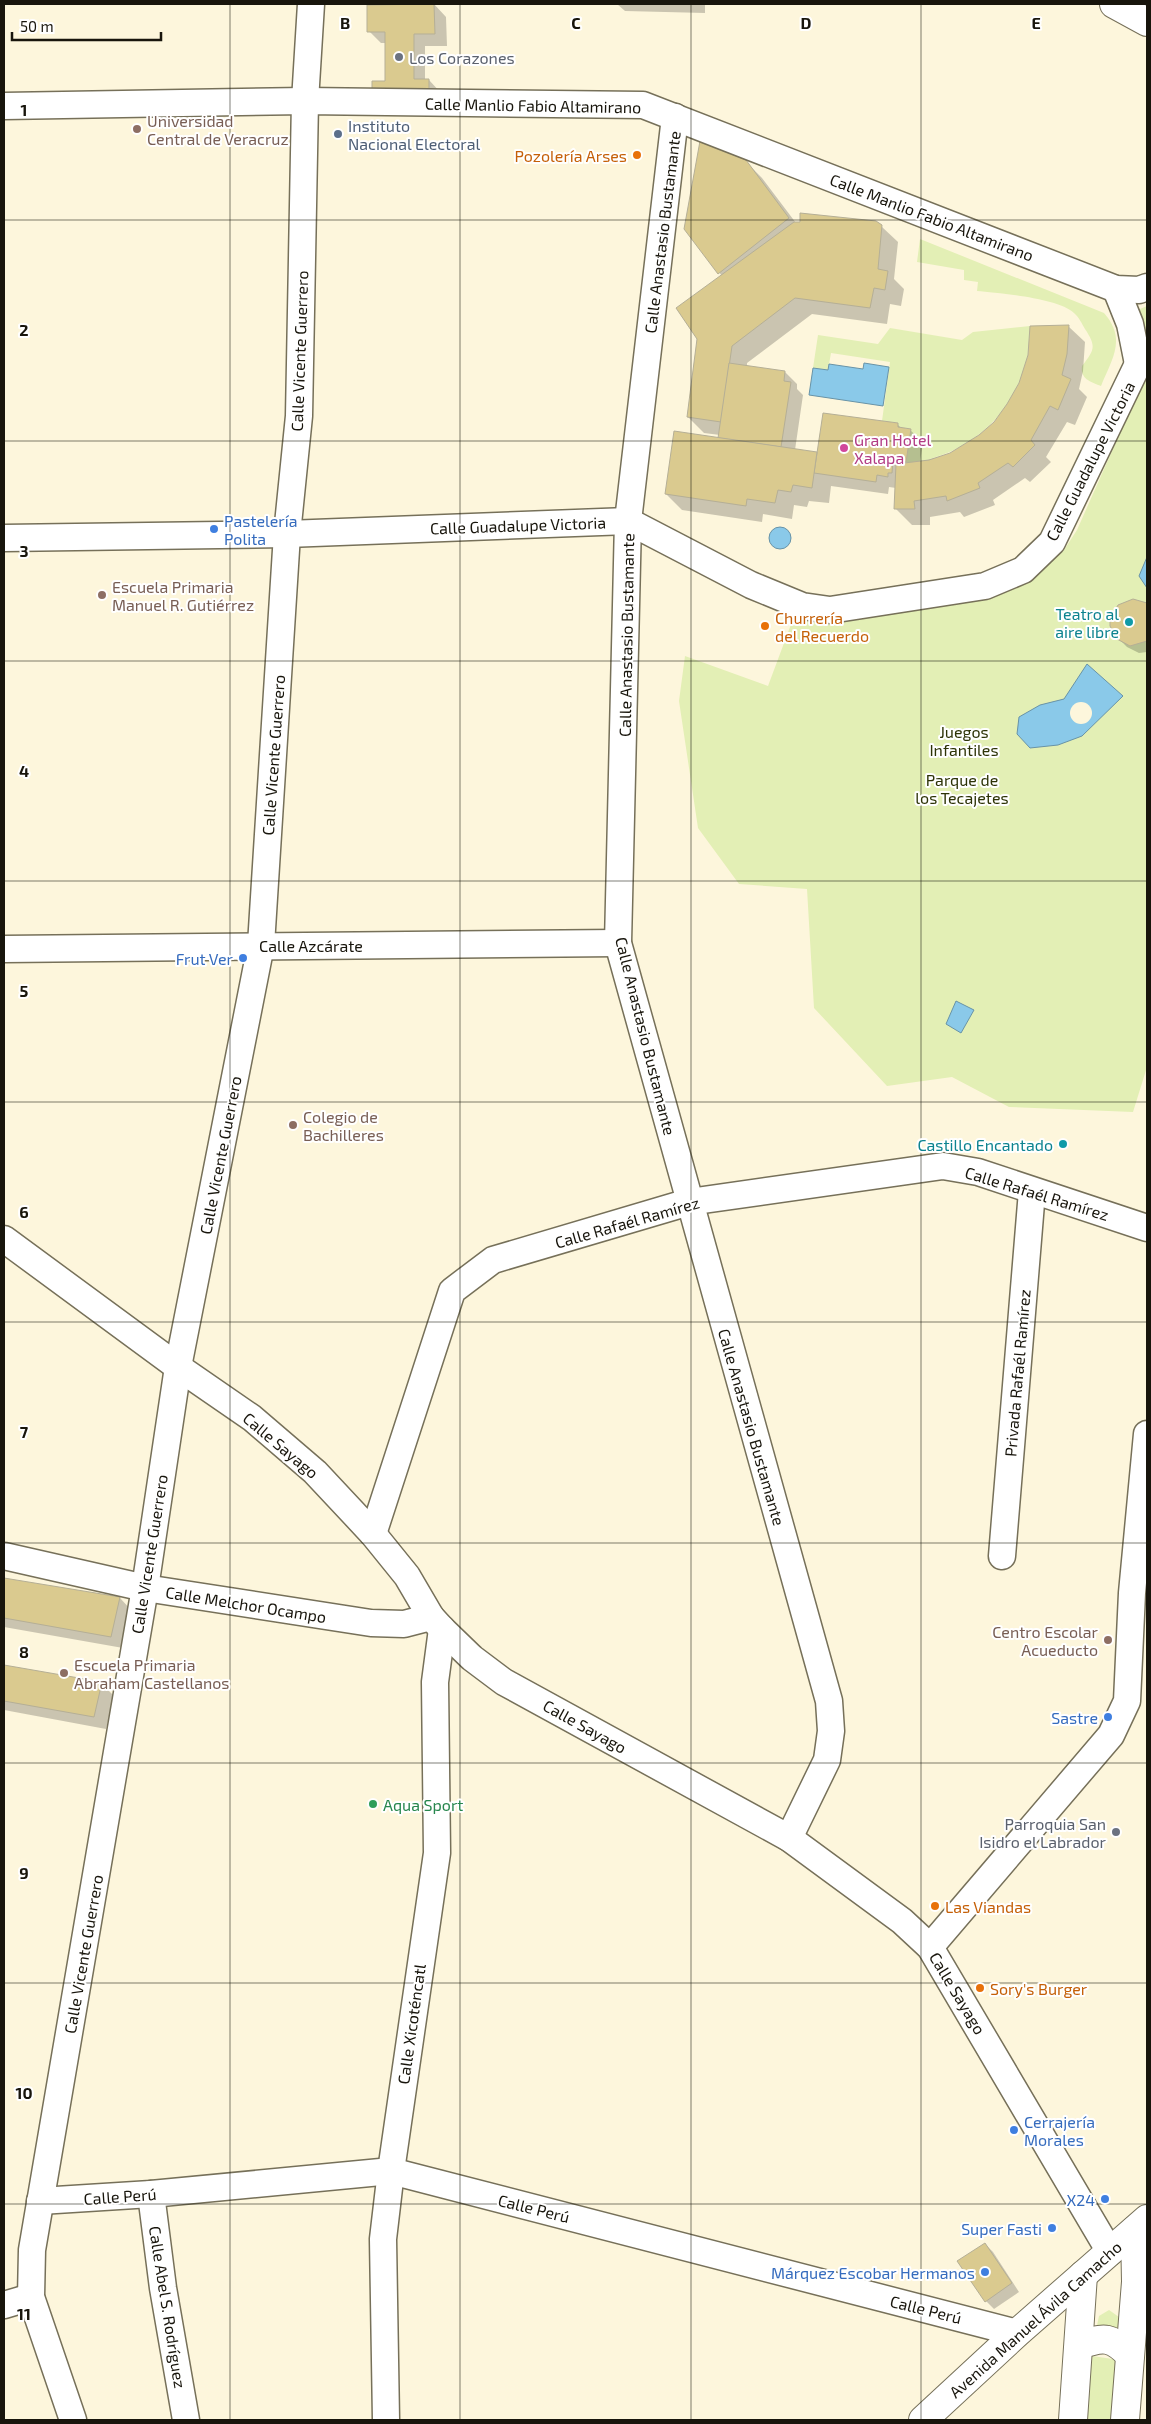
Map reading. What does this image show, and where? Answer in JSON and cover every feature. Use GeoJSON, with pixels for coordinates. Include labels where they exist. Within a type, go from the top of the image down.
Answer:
{"type":"FeatureCollection","features":[{"type":"Feature","properties":{"kind":"main road"},"geometry":{"type":"LineString","coordinates":[[1114,4],[1147,22]]}},
{"type":"Feature","properties":{"kind":"main road"},"geometry":{"type":"LineString","coordinates":[[1125,2420],[1130,2355],[1142,2288],[1141,2224]]}},
{"type":"Feature","properties":{"kind":"main road","name":"Avenida Manuel Ávila Camacho"},"geometry":{"type":"LineString","coordinates":[[923,2420],[1017,2333],[1141,2224]]}},
{"type":"Feature","properties":{"kind":"main road"},"geometry":{"type":"LineString","coordinates":[[1110,2252],[1142,2288]]}},
{"type":"Feature","properties":{"kind":"main road"},"geometry":{"type":"LineString","coordinates":[[1073,2420],[1084,2275]]}},
{"type":"Feature","properties":{"kind":"main road"},"geometry":{"type":"LineString","coordinates":[[1080,2345],[1093,2340],[1106,2339],[1117,2342],[1130,2355]]}},
{"type":"Feature","properties":{"kind":"street","name":"Calle Vicente Guerrero"},"geometry":{"type":"LineString","coordinates":[[31,2297],[32,2250],[145,1588],[178,1367],[261,945],[287,534],[299,416],[305,102],[311,4]]}},
{"type":"Feature","properties":{"kind":"street","name":"Calle Manlio Fabio Altamirano"},"geometry":{"type":"LineString","coordinates":[[4,106],[305,102],[643,105],[1116,289],[1139,290],[1147,287]]}},
{"type":"Feature","properties":{"kind":"street","name":"Calle Anastasio Bustamante"},"geometry":{"type":"LineString","coordinates":[[675,117],[628,521],[618,943],[829,1701],[832,1732],[827,1760],[789,1838]]}},
{"type":"Feature","properties":{"kind":"street"},"geometry":{"type":"LineString","coordinates":[[1116,289],[1143,358]]}},
{"type":"Feature","properties":{"kind":"street","name":"Calle Guadalupe Victoria"},"geometry":{"type":"LineString","coordinates":[[4,538],[287,534],[628,521],[751,585],[802,606],[830,610],[985,586],[1023,570],[1052,542],[1143,358]]}},
{"type":"Feature","properties":{"kind":"street","name":"Calle Azcárate"},"geometry":{"type":"LineString","coordinates":[[4,949],[618,943]]}},
{"type":"Feature","properties":{"kind":"street","name":"Calle Rafaél Ramírez"},"geometry":{"type":"LineString","coordinates":[[373,1534],[452,1291],[493,1260],[689,1202],[943,1166],[978,1172],[1147,1228]]}},
{"type":"Feature","properties":{"kind":"street","name":"Privada Rafaél Ramírez"},"geometry":{"type":"LineString","coordinates":[[1002,1556],[1032,1191]]}},
{"type":"Feature","properties":{"kind":"street","name":"Calle Sayago"},"geometry":{"type":"LineString","coordinates":[[4,1239],[178,1367],[252,1418],[315,1472],[373,1534],[407,1576],[436,1623],[472,1658],[504,1682],[789,1838],[902,1921],[930,1947],[1110,2252]]}},
{"type":"Feature","properties":{"kind":"street"},"geometry":{"type":"LineString","coordinates":[[930,1947],[1111,1735],[1127,1701],[1140,1598],[1147,1434]]}},
{"type":"Feature","properties":{"kind":"street","name":"Calle Melchor Ocampo"},"geometry":{"type":"LineString","coordinates":[[4,1556],[145,1588],[371,1623],[436,1623]]}},
{"type":"Feature","properties":{"kind":"street","name":"Calle Xicoténcatl"},"geometry":{"type":"LineString","coordinates":[[386,2420],[383,2239],[390,2171],[437,1853],[436,1623]]}},
{"type":"Feature","properties":{"kind":"street","name":"Calle Perú"},"geometry":{"type":"LineString","coordinates":[[40,2200],[151,2194],[390,2171],[1017,2333]]}},
{"type":"Feature","properties":{"kind":"street","name":"Calle Abel S. Rodríguez"},"geometry":{"type":"LineString","coordinates":[[151,2194],[162,2288],[186,2420]]}},
{"type":"Feature","properties":{"kind":"street"},"geometry":{"type":"LineString","coordinates":[[4,2305],[31,2297],[73,2420]]}},
{"type":"Feature","properties":{"kind":"green space"},"geometry":{"type":"Polygon","coordinates":[[[920,239],[1104,313],[1111,322],[1116,340],[1113,358],[1101,386],[1084,377],[1082,366],[1091,352],[1092,344],[1089,335],[1074,313],[1066,308],[1042,300],[977,291],[978,282],[964,280],[964,270],[917,262],[920,239]]]}},
{"type":"Feature","properties":{"kind":"green space"},"geometry":{"type":"Polygon","coordinates":[[[1147,306],[1147,332],[1144,337],[1131,313],[1147,306]]]}},
{"type":"Feature","properties":{"kind":"green space"},"geometry":{"type":"Polygon","coordinates":[[[1030,326],[1029,348],[1024,369],[1016,389],[1005,407],[991,424],[975,438],[956,449],[921,462],[906,462],[911,429],[898,427],[898,423],[882,421],[890,362],[831,353],[828,370],[813,368],[818,335],[878,344],[890,328],[962,340],[973,332],[1030,326]]]}},
{"type":"Feature","properties":{"kind":"green space","name":"Parque de los Tecajetes"},"geometry":{"type":"Polygon","coordinates":[[[1147,372],[1147,1067],[1133,1112],[1009,1107],[952,1077],[887,1086],[814,1008],[807,889],[739,884],[698,828],[679,701],[685,656],[768,686],[796,611],[1048,564],[1064,550],[1077,530],[1147,372]]]}},
{"type":"Feature","properties":{"kind":"green space"},"geometry":{"type":"Polygon","coordinates":[[[1109,2310],[1119,2317],[1119,2331],[1096,2330],[1099,2316],[1109,2310]]]}},
{"type":"Feature","properties":{"kind":"green space"},"geometry":{"type":"Polygon","coordinates":[[[1092,2356],[1120,2360],[1115,2420],[1087,2420],[1092,2356]]]}},
{"type":"Feature","properties":{"kind":"water"},"geometry":{"type":"Polygon","coordinates":[[[864,363],[889,367],[883,406],[809,395],[813,368],[828,370],[829,364],[863,369],[864,363]]]}},
{"type":"Feature","properties":{"kind":"water"},"geometry":{"type":"Polygon","coordinates":[[[780,527],[788,530],[791,538],[788,546],[780,549],[772,546],[769,538],[772,530],[780,527]]]}},
{"type":"Feature","properties":{"kind":"water"},"geometry":{"type":"Polygon","coordinates":[[[1147,557],[1147,588],[1139,576],[1147,557]]]}},
{"type":"Feature","properties":{"kind":"water"},"geometry":{"type":"Polygon","coordinates":[[[1087,664],[1123,696],[1082,736],[1058,745],[1030,748],[1017,734],[1019,717],[1040,705],[1064,699],[1087,664]]]}},
{"type":"Feature","properties":{"kind":"water"},"geometry":{"type":"Polygon","coordinates":[[[956,1001],[974,1010],[961,1033],[946,1024],[956,1001]]]}},
{"type":"Feature","properties":{"kind":"pier"},"geometry":{"type":"Polygon","coordinates":[[[1081,702],[1089,705],[1092,713],[1089,721],[1081,724],[1073,721],[1070,713],[1073,705],[1081,702]]]}},
{"type":"Feature","properties":{"kind":"building","name":"Los Corazones"},"geometry":{"type":"Polygon","coordinates":[[[434,4],[435,34],[414,34],[414,79],[429,79],[429,96],[372,96],[372,81],[385,81],[385,32],[367,32],[367,5],[434,4]]]}},
{"type":"Feature","properties":{"kind":"building"},"geometry":{"type":"Polygon","coordinates":[[[700,141],[746,160],[789,218],[718,274],[684,229],[700,141]]]}},
{"type":"Feature","properties":{"kind":"building"},"geometry":{"type":"Polygon","coordinates":[[[800,213],[876,221],[882,225],[878,269],[888,271],[885,290],[874,288],[870,308],[795,298],[732,346],[721,422],[687,417],[697,339],[676,308],[794,222],[800,222],[800,213]]]}},
{"type":"Feature","properties":{"kind":"building"},"geometry":{"type":"Polygon","coordinates":[[[1069,325],[1067,354],[1062,375],[1071,379],[1058,410],[1050,406],[1031,440],[1035,445],[1013,467],[1008,463],[978,483],[980,488],[947,501],[946,496],[914,501],[915,509],[894,509],[896,464],[929,460],[950,453],[979,435],[994,422],[1019,383],[1028,355],[1030,326],[1069,325]]]}},
{"type":"Feature","properties":{"kind":"building"},"geometry":{"type":"Polygon","coordinates":[[[729,363],[785,371],[784,381],[791,382],[781,447],[718,438],[729,363]]]}},
{"type":"Feature","properties":{"kind":"building"},"geometry":{"type":"Polygon","coordinates":[[[823,413],[898,423],[898,427],[911,429],[906,462],[893,460],[892,473],[888,473],[888,477],[877,475],[876,482],[814,473],[823,413]]]}},
{"type":"Feature","properties":{"kind":"building"},"geometry":{"type":"Polygon","coordinates":[[[674,431],[817,452],[812,488],[793,485],[791,492],[778,490],[775,503],[747,499],[746,506],[665,494],[674,431]]]}},
{"type":"Feature","properties":{"kind":"building","name":"Teatro al aire libre"},"geometry":{"type":"Polygon","coordinates":[[[1133,599],[1147,603],[1147,641],[1130,646],[1117,639],[1110,626],[1110,619],[1118,605],[1133,599]]]}},
{"type":"Feature","properties":{"kind":"building"},"geometry":{"type":"Polygon","coordinates":[[[4,1578],[120,1597],[111,1637],[4,1618],[4,1578]]]}},
{"type":"Feature","properties":{"kind":"building"},"geometry":{"type":"Polygon","coordinates":[[[4,1665],[102,1682],[94,1717],[4,1701],[4,1665]]]}},
{"type":"Feature","properties":{"kind":"building","name":"Márquez Escobar Hermanos"},"geometry":{"type":"Polygon","coordinates":[[[985,2243],[1012,2283],[985,2302],[957,2261],[985,2243]]]}},
{"type":"Feature","properties":{"kind":"place","name":"Los Corazones"},"geometry":{"type":"Point","coordinates":[399,57]}},
{"type":"Feature","properties":{"kind":"place","name":"Universidad Central de Veracruz"},"geometry":{"type":"Point","coordinates":[137,129]}},
{"type":"Feature","properties":{"kind":"place","name":"Instituto Nacional Electoral"},"geometry":{"type":"Point","coordinates":[338,134]}},
{"type":"Feature","properties":{"kind":"place","name":"Pozolería Arses"},"geometry":{"type":"Point","coordinates":[637,155]}},
{"type":"Feature","properties":{"kind":"place","name":"Gran Hotel Xalapa"},"geometry":{"type":"Point","coordinates":[844,448]}},
{"type":"Feature","properties":{"kind":"place","name":"Pastelería Polita"},"geometry":{"type":"Point","coordinates":[214,529]}},
{"type":"Feature","properties":{"kind":"place","name":"Escuela Primaria Manuel R. Gutiérrez"},"geometry":{"type":"Point","coordinates":[102,595]}},
{"type":"Feature","properties":{"kind":"place","name":"Teatro al aire libre"},"geometry":{"type":"Point","coordinates":[1129,622]}},
{"type":"Feature","properties":{"kind":"place","name":"Churrería del Recuerdo"},"geometry":{"type":"Point","coordinates":[765,626]}},
{"type":"Feature","properties":{"kind":"place","name":"Frut Ver"},"geometry":{"type":"Point","coordinates":[243,958]}},
{"type":"Feature","properties":{"kind":"place","name":"Colegio de Bachilleres"},"geometry":{"type":"Point","coordinates":[293,1125]}},
{"type":"Feature","properties":{"kind":"place","name":"Castillo Encantado"},"geometry":{"type":"Point","coordinates":[1063,1144]}},
{"type":"Feature","properties":{"kind":"place","name":"Centro Escolar Acueducto"},"geometry":{"type":"Point","coordinates":[1108,1640]}},
{"type":"Feature","properties":{"kind":"place","name":"Escuela Primaria Abraham Castellanos"},"geometry":{"type":"Point","coordinates":[64,1673]}},
{"type":"Feature","properties":{"kind":"place","name":"Sastre"},"geometry":{"type":"Point","coordinates":[1108,1717]}},
{"type":"Feature","properties":{"kind":"place","name":"Aqua Sport"},"geometry":{"type":"Point","coordinates":[373,1804]}},
{"type":"Feature","properties":{"kind":"place","name":"Parroquia San Isidro el Labrador"},"geometry":{"type":"Point","coordinates":[1116,1832]}},
{"type":"Feature","properties":{"kind":"place","name":"Las Viandas"},"geometry":{"type":"Point","coordinates":[935,1906]}},
{"type":"Feature","properties":{"kind":"place","name":"Sory's Burger"},"geometry":{"type":"Point","coordinates":[980,1988]}},
{"type":"Feature","properties":{"kind":"place","name":"Cerrajería Morales"},"geometry":{"type":"Point","coordinates":[1014,2130]}},
{"type":"Feature","properties":{"kind":"place","name":"X24"},"geometry":{"type":"Point","coordinates":[1105,2199]}},
{"type":"Feature","properties":{"kind":"place","name":"Super Fasti"},"geometry":{"type":"Point","coordinates":[1052,2228]}},
{"type":"Feature","properties":{"kind":"place","name":"Márquez Escobar Hermanos"},"geometry":{"type":"Point","coordinates":[985,2272]}},
{"type":"Feature","properties":{"kind":"park label","name":"Juegos Infantiles"},"geometry":{"type":"Point","coordinates":[964,740]}}]}
